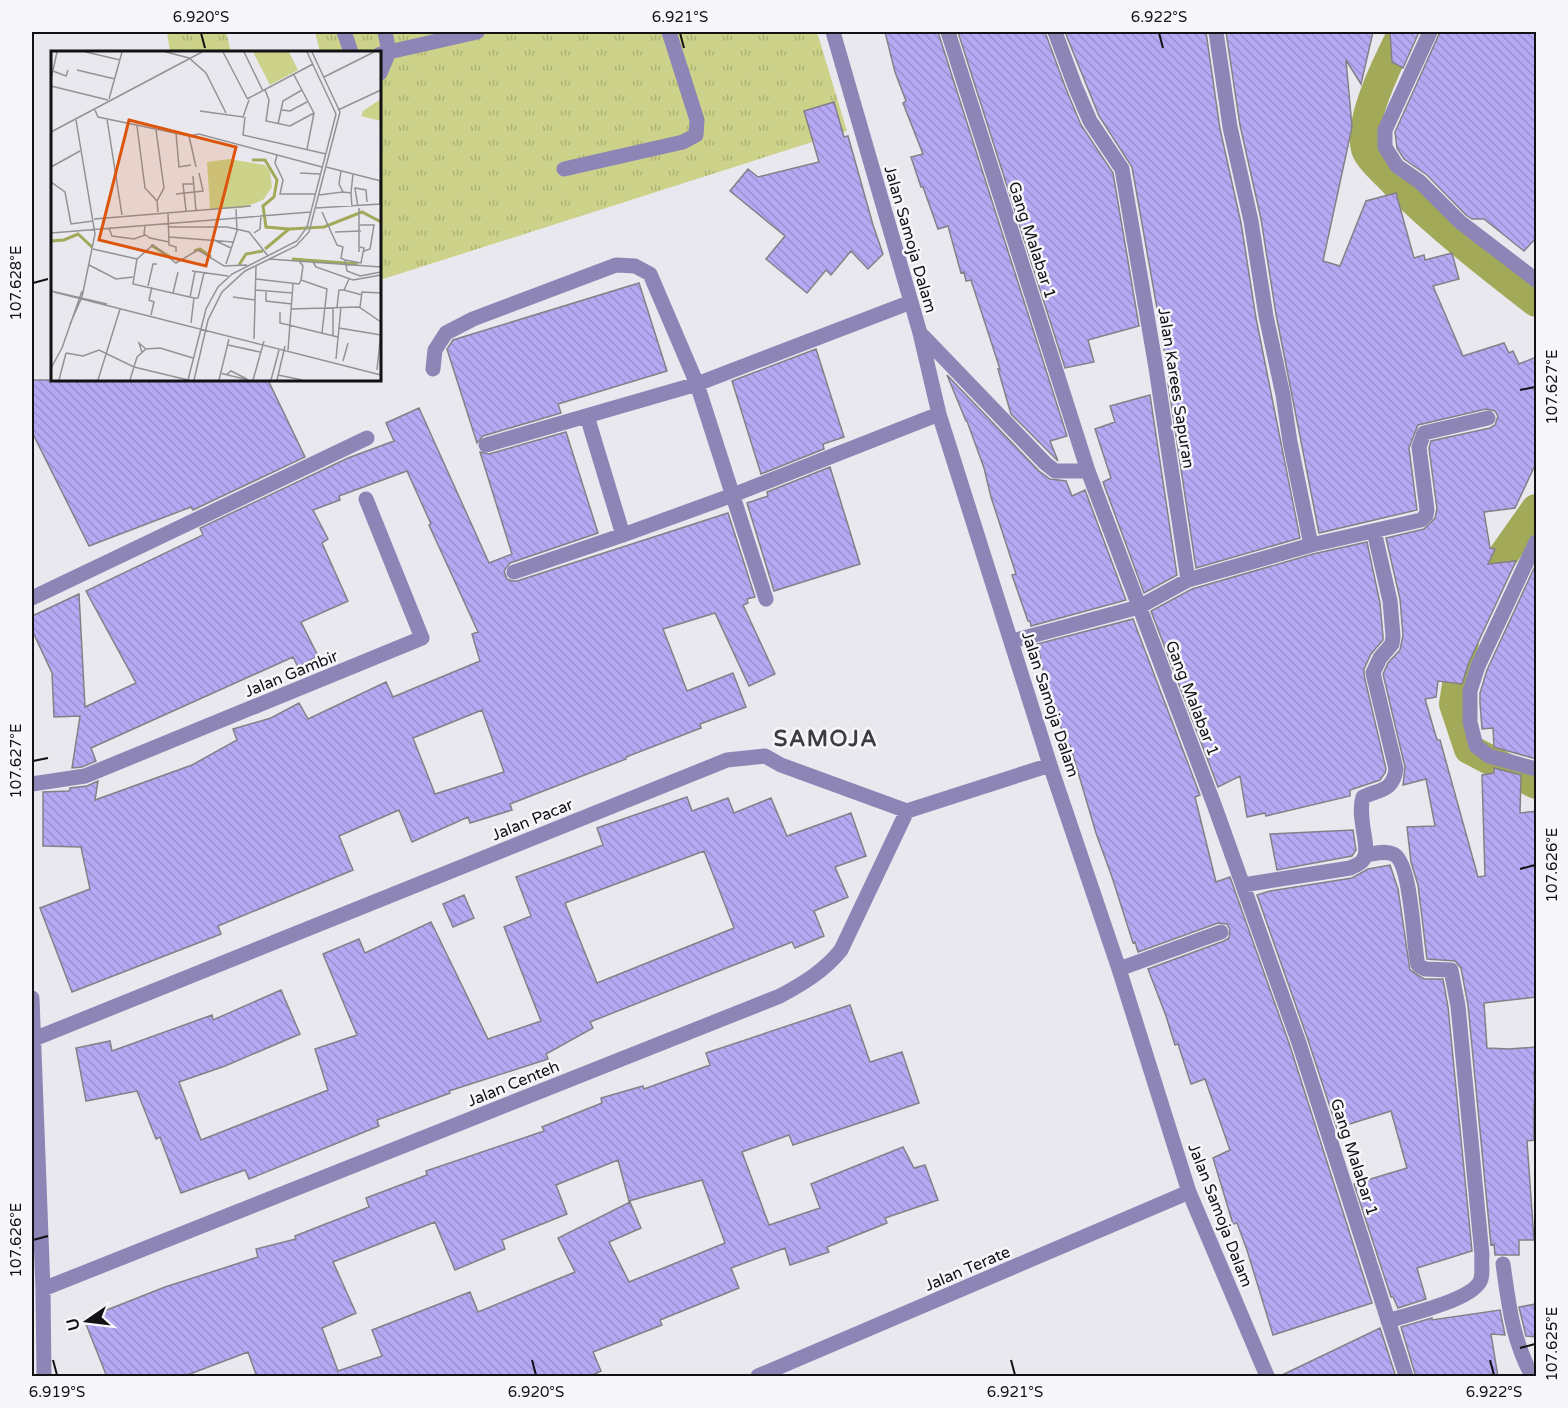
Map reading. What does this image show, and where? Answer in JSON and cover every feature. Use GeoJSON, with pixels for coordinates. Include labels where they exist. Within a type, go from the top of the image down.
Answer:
{"type":"FeatureCollection","features":[{"type":"Feature","properties":{"kind":"street"},"geometry":{"type":"LineString","coordinates":[[348,32],[351,51]]}},
{"type":"Feature","properties":{"kind":"street"},"geometry":{"type":"LineString","coordinates":[[381,68],[385,32]]}},
{"type":"Feature","properties":{"kind":"street"},"geometry":{"type":"LineString","coordinates":[[384,53],[477,32]]}},
{"type":"Feature","properties":{"kind":"street"},"geometry":{"type":"LineString","coordinates":[[564,169],[683,142],[696,135],[698,120],[669,32]]}},
{"type":"Feature","properties":{"kind":"street","name":"Jalan Samoja Dalam"},"geometry":{"type":"LineString","coordinates":[[833,32],[920,333],[939,414],[1050,765],[1119,969],[1189,1192],[1267,1377]]}},
{"type":"Feature","properties":{"kind":"street","name":"Gang Malabar 1"},"geometry":{"type":"LineString","coordinates":[[948,32],[1088,471],[1243,885],[1299,1043],[1406,1377]]}},
{"type":"Feature","properties":{"kind":"street","name":"Jalan Karees Sapuran"},"geometry":{"type":"LineString","coordinates":[[1055,32],[1090,121],[1122,169],[1156,368],[1188,579]]}},
{"type":"Feature","properties":{"kind":"street"},"geometry":{"type":"LineString","coordinates":[[1216,32],[1230,127],[1253,231],[1266,316],[1311,545]]}},
{"type":"Feature","properties":{"kind":"street"},"geometry":{"type":"LineString","coordinates":[[1430,32],[1385,130],[1385,147],[1397,165],[1420,182],[1460,222],[1536,280]]}},
{"type":"Feature","properties":{"kind":"street"},"geometry":{"type":"LineString","coordinates":[[434,369],[435,350],[446,333],[473,319],[616,265],[635,266],[650,274],[697,384],[766,599]]}},
{"type":"Feature","properties":{"kind":"street"},"geometry":{"type":"LineString","coordinates":[[486,445],[697,384],[911,302]]}},
{"type":"Feature","properties":{"kind":"street"},"geometry":{"type":"LineString","coordinates":[[920,333],[1055,471],[1088,471]]}},
{"type":"Feature","properties":{"kind":"street"},"geometry":{"type":"LineString","coordinates":[[514,572],[733,495],[939,414]]}},
{"type":"Feature","properties":{"kind":"street"},"geometry":{"type":"LineString","coordinates":[[586,416],[623,535]]}},
{"type":"Feature","properties":{"kind":"street"},"geometry":{"type":"LineString","coordinates":[[1012,641],[1139,607],[1188,579],[1311,545],[1416,522],[1426,515],[1419,447],[1424,433],[1488,418]]}},
{"type":"Feature","properties":{"kind":"street"},"geometry":{"type":"LineString","coordinates":[[32,598],[367,438]]}},
{"type":"Feature","properties":{"kind":"street","name":"Jalan Gambir"},"geometry":{"type":"LineString","coordinates":[[32,784],[85,776],[422,638],[366,499]]}},
{"type":"Feature","properties":{"kind":"street"},"geometry":{"type":"LineString","coordinates":[[1243,885],[1350,868],[1360,864],[1365,855],[1360,807],[1363,797],[1383,790],[1391,785],[1394,778],[1396,769],[1373,673],[1380,658],[1392,644],[1393,636],[1390,601],[1374,531]]}},
{"type":"Feature","properties":{"kind":"street"},"geometry":{"type":"LineString","coordinates":[[1536,542],[1478,666],[1470,691],[1470,722],[1476,746],[1489,756],[1536,769]]}},
{"type":"Feature","properties":{"kind":"street","name":"Jalan Pacar"},"geometry":{"type":"LineString","coordinates":[[34,1040],[727,760],[765,756],[781,765],[907,811]]}},
{"type":"Feature","properties":{"kind":"street"},"geometry":{"type":"LineString","coordinates":[[907,811],[1050,765]]}},
{"type":"Feature","properties":{"kind":"street","name":"Jalan Centeh"},"geometry":{"type":"LineString","coordinates":[[43,1288],[780,996],[810,980],[830,965],[841,950],[907,811]]}},
{"type":"Feature","properties":{"kind":"street"},"geometry":{"type":"LineString","coordinates":[[1365,855],[1389,852],[1396,854],[1402,862],[1411,898],[1413,938],[1418,965],[1425,969],[1451,970],[1458,1006],[1482,1255],[1481,1279],[1470,1292],[1388,1321]]}},
{"type":"Feature","properties":{"kind":"street"},"geometry":{"type":"LineString","coordinates":[[1119,969],[1221,932]]}},
{"type":"Feature","properties":{"kind":"street"},"geometry":{"type":"LineString","coordinates":[[32,998],[43,1288],[44,1377]]}},
{"type":"Feature","properties":{"kind":"street","name":"Jalan Terate"},"geometry":{"type":"LineString","coordinates":[[758,1377],[1189,1192]]}},
{"type":"Feature","properties":{"kind":"street"},"geometry":{"type":"LineString","coordinates":[[1503,1264],[1511,1325],[1521,1355],[1532,1377]]}},
{"type":"Feature","properties":{"kind":"green space"},"geometry":{"type":"Polygon","coordinates":[[[167,32],[226,32],[231,51],[170,51],[167,32]]]}},
{"type":"Feature","properties":{"kind":"green space"},"geometry":{"type":"Polygon","coordinates":[[[315,32],[817,32],[847,131],[381,280],[381,51],[320,51],[315,32]]]}},
{"type":"Feature","properties":{"kind":"building"},"geometry":{"type":"Polygon","coordinates":[[[885,32],[938,32],[1067,436],[1050,441],[1058,461],[1011,414],[998,369],[1000,369],[971,280],[966,281],[964,272],[961,273],[948,226],[938,229],[911,157],[923,154],[903,103],[906,101],[895,72],[885,32]]]}},
{"type":"Feature","properties":{"kind":"building"},"geometry":{"type":"Polygon","coordinates":[[[958,32],[1045,32],[1081,125],[1113,173],[1139,326],[1088,340],[1094,362],[1065,368],[958,32]]]}},
{"type":"Feature","properties":{"kind":"building"},"geometry":{"type":"Polygon","coordinates":[[[1065,32],[1206,32],[1220,129],[1241,223],[1256,318],[1300,538],[1196,568],[1168,383],[1170,382],[1132,167],[1099,116],[1065,32]]]}},
{"type":"Feature","properties":{"kind":"building"},"geometry":{"type":"Polygon","coordinates":[[[1226,32],[1373,32],[1361,84],[1346,60],[1352,127],[1323,261],[1340,266],[1366,201],[1396,193],[1414,258],[1424,255],[1425,260],[1452,253],[1459,279],[1433,286],[1463,356],[1504,343],[1509,353],[1513,351],[1519,364],[1536,357],[1536,463],[1515,508],[1484,512],[1490,548],[1495,549],[1488,564],[1516,561],[1469,662],[1462,684],[1438,681],[1436,697],[1425,699],[1437,740],[1440,740],[1478,877],[1485,876],[1482,775],[1494,773],[1494,768],[1521,775],[1520,813],[1536,811],[1536,997],[1484,1003],[1487,1048],[1536,1047],[1534,1140],[1527,1141],[1534,1240],[1519,1240],[1519,1255],[1495,1255],[1494,1244],[1491,1245],[1468,1005],[1461,968],[1455,961],[1427,959],[1418,885],[1411,862],[1407,827],[1435,826],[1426,779],[1403,785],[1405,767],[1383,674],[1388,663],[1400,650],[1403,635],[1400,599],[1386,538],[1424,529],[1435,518],[1437,509],[1429,448],[1431,441],[1490,428],[1495,425],[1498,416],[1495,411],[1486,409],[1418,425],[1409,448],[1417,510],[1319,533],[1276,314],[1261,219],[1240,125],[1226,32]]]}},
{"type":"Feature","properties":{"kind":"building"},"geometry":{"type":"Polygon","coordinates":[[[1390,32],[1419,32],[1403,68],[1392,62],[1390,32]]]}},
{"type":"Feature","properties":{"kind":"building"},"geometry":{"type":"Polygon","coordinates":[[[1440,32],[1536,32],[1536,238],[1524,251],[1484,219],[1472,219],[1466,215],[1427,175],[1404,159],[1397,148],[1395,132],[1440,32]]]}},
{"type":"Feature","properties":{"kind":"building"},"geometry":{"type":"Polygon","coordinates":[[[834,102],[844,137],[848,136],[883,254],[868,269],[851,251],[831,275],[826,270],[807,293],[766,259],[785,236],[730,191],[748,169],[758,177],[819,162],[804,111],[834,102]]]}},
{"type":"Feature","properties":{"kind":"building"},"geometry":{"type":"Polygon","coordinates":[[[639,283],[667,371],[558,404],[561,413],[483,436],[477,443],[447,349],[453,340],[639,283]]]}},
{"type":"Feature","properties":{"kind":"building"},"geometry":{"type":"Polygon","coordinates":[[[816,349],[844,437],[823,444],[824,449],[761,474],[732,381],[816,349]]]}},
{"type":"Feature","properties":{"kind":"building"},"geometry":{"type":"Polygon","coordinates":[[[947,375],[1039,471],[1050,479],[1066,481],[1072,496],[1085,490],[1126,600],[1031,626],[1012,575],[1016,574],[984,468],[947,375]]]}},
{"type":"Feature","properties":{"kind":"building"},"geometry":{"type":"Polygon","coordinates":[[[32,380],[268,381],[305,457],[193,510],[191,507],[89,546],[32,432],[32,380]]]}},
{"type":"Feature","properties":{"kind":"building"},"geometry":{"type":"Polygon","coordinates":[[[1150,395],[1177,575],[1144,593],[1103,482],[1111,478],[1095,429],[1115,422],[1110,406],[1150,395]]]}},
{"type":"Feature","properties":{"kind":"building"},"geometry":{"type":"Polygon","coordinates":[[[419,408],[489,563],[512,554],[480,452],[489,454],[566,432],[598,533],[510,563],[504,571],[507,579],[512,581],[728,513],[755,597],[747,599],[748,603],[743,605],[775,674],[749,686],[715,613],[663,629],[687,691],[733,673],[746,707],[700,724],[701,728],[626,757],[626,759],[510,804],[512,810],[470,823],[468,817],[412,842],[399,810],[339,836],[353,870],[218,926],[221,934],[72,992],[40,908],[90,889],[81,847],[43,846],[43,792],[69,791],[70,788],[87,786],[98,781],[95,800],[192,765],[237,740],[233,729],[271,718],[299,703],[308,719],[386,682],[393,697],[480,661],[472,634],[478,632],[407,471],[339,496],[340,500],[313,510],[328,539],[322,543],[348,601],[301,622],[318,656],[298,667],[293,657],[91,748],[96,761],[82,767],[72,768],[80,716],[54,717],[52,673],[32,630],[32,616],[79,594],[85,707],[136,683],[86,591],[203,535],[200,528],[348,458],[394,441],[386,423],[419,408]],[[482,710],[413,738],[435,794],[504,772],[482,710]]]}},
{"type":"Feature","properties":{"kind":"building"},"geometry":{"type":"Polygon","coordinates":[[[830,467],[860,564],[774,591],[747,503],[768,496],[767,492],[830,467]]]}},
{"type":"Feature","properties":{"kind":"building"},"geometry":{"type":"Polygon","coordinates":[[[1367,542],[1380,603],[1383,640],[1371,654],[1364,669],[1364,675],[1386,769],[1385,773],[1380,780],[1350,790],[1350,796],[1266,816],[1265,813],[1247,817],[1240,776],[1218,787],[1151,611],[1192,589],[1313,554],[1367,542]]]}},
{"type":"Feature","properties":{"kind":"building"},"geometry":{"type":"Polygon","coordinates":[[[1536,564],[1536,759],[1494,747],[1493,728],[1482,729],[1480,693],[1487,670],[1536,564]]]}},
{"type":"Feature","properties":{"kind":"building"},"geometry":{"type":"Polygon","coordinates":[[[1133,619],[1200,795],[1195,797],[1216,882],[1230,877],[1290,1046],[1372,1303],[1273,1335],[1247,1250],[1237,1223],[1233,1224],[1213,1158],[1230,1150],[1205,1079],[1191,1084],[1178,1044],[1175,1045],[1148,969],[1224,941],[1229,938],[1230,929],[1227,924],[1218,923],[1138,952],[1096,833],[1070,745],[1067,746],[1046,682],[1037,644],[1133,619]]]}},
{"type":"Feature","properties":{"kind":"building"},"geometry":{"type":"Polygon","coordinates":[[[687,797],[692,811],[728,798],[734,813],[771,798],[787,836],[851,813],[866,856],[835,867],[848,897],[814,911],[824,936],[795,948],[792,942],[590,1022],[593,1028],[546,1054],[548,1059],[449,1091],[450,1093],[377,1120],[379,1126],[249,1179],[245,1170],[181,1193],[160,1137],[156,1139],[137,1091],[86,1101],[76,1048],[110,1041],[112,1051],[212,1015],[213,1020],[281,990],[300,1034],[225,1066],[179,1082],[201,1140],[328,1090],[315,1049],[357,1035],[323,954],[359,939],[365,953],[431,922],[488,1039],[541,1021],[504,927],[531,916],[516,877],[603,845],[597,828],[687,797]],[[704,851],[565,903],[597,983],[734,928],[704,851]]]}},
{"type":"Feature","properties":{"kind":"building"},"geometry":{"type":"Polygon","coordinates":[[[1353,830],[1356,850],[1352,856],[1277,870],[1270,834],[1353,830]]]}},
{"type":"Feature","properties":{"kind":"building"},"geometry":{"type":"Polygon","coordinates":[[[1390,865],[1398,889],[1410,970],[1424,979],[1443,979],[1448,1007],[1472,1251],[1417,1268],[1426,1299],[1398,1308],[1391,1297],[1354,1184],[1407,1168],[1391,1111],[1337,1128],[1257,895],[1352,878],[1368,869],[1390,865]]]}},
{"type":"Feature","properties":{"kind":"building"},"geometry":{"type":"Polygon","coordinates":[[[464,895],[474,918],[453,927],[443,904],[464,895]]]}},
{"type":"Feature","properties":{"kind":"building"},"geometry":{"type":"Polygon","coordinates":[[[850,1005],[870,1062],[902,1052],[919,1103],[793,1145],[789,1135],[742,1152],[769,1225],[820,1208],[811,1184],[903,1147],[914,1168],[925,1165],[938,1200],[885,1218],[887,1223],[827,1247],[829,1252],[790,1265],[785,1248],[731,1268],[739,1288],[660,1320],[662,1325],[593,1352],[601,1371],[588,1377],[257,1377],[248,1352],[182,1377],[107,1377],[84,1319],[165,1287],[258,1257],[256,1249],[296,1239],[295,1236],[369,1207],[366,1198],[427,1175],[426,1171],[544,1131],[542,1127],[602,1103],[601,1098],[643,1086],[644,1089],[710,1065],[706,1053],[850,1005]],[[618,1160],[556,1185],[567,1214],[502,1240],[505,1249],[455,1270],[435,1222],[333,1262],[356,1313],[322,1328],[338,1371],[382,1356],[372,1330],[470,1292],[478,1312],[575,1272],[558,1238],[630,1202],[641,1228],[609,1242],[629,1282],[725,1243],[702,1180],[629,1201],[618,1160]]]}},
{"type":"Feature","properties":{"kind":"building"},"geometry":{"type":"Polygon","coordinates":[[[1536,1304],[1536,1337],[1526,1336],[1519,1307],[1536,1304]]]}},
{"type":"Feature","properties":{"kind":"building"},"geometry":{"type":"Polygon","coordinates":[[[1500,1310],[1505,1335],[1491,1334],[1498,1377],[1416,1377],[1401,1327],[1432,1318],[1432,1320],[1500,1310]]]}},
{"type":"Feature","properties":{"kind":"building"},"geometry":{"type":"Polygon","coordinates":[[[1380,1328],[1396,1377],[1278,1377],[1380,1328]]]}},
{"type":"Feature","properties":{"kind":"waterway"},"geometry":{"type":"LineString","coordinates":[[1403,32],[1383,73],[1371,106],[1365,137],[1366,149],[1375,163],[1430,216],[1536,302]]}},
{"type":"Feature","properties":{"kind":"waterway"},"geometry":{"type":"LineString","coordinates":[[1481,600],[1493,570],[1536,509]]}},
{"type":"Feature","properties":{"kind":"waterway"},"geometry":{"type":"LineString","coordinates":[[1464,642],[1454,704],[1469,749],[1536,784]]}},
{"type":"Feature","properties":{"kind":"district","name":"SAMOJA"},"geometry":{"type":"Point","coordinates":[826,738]}}]}
